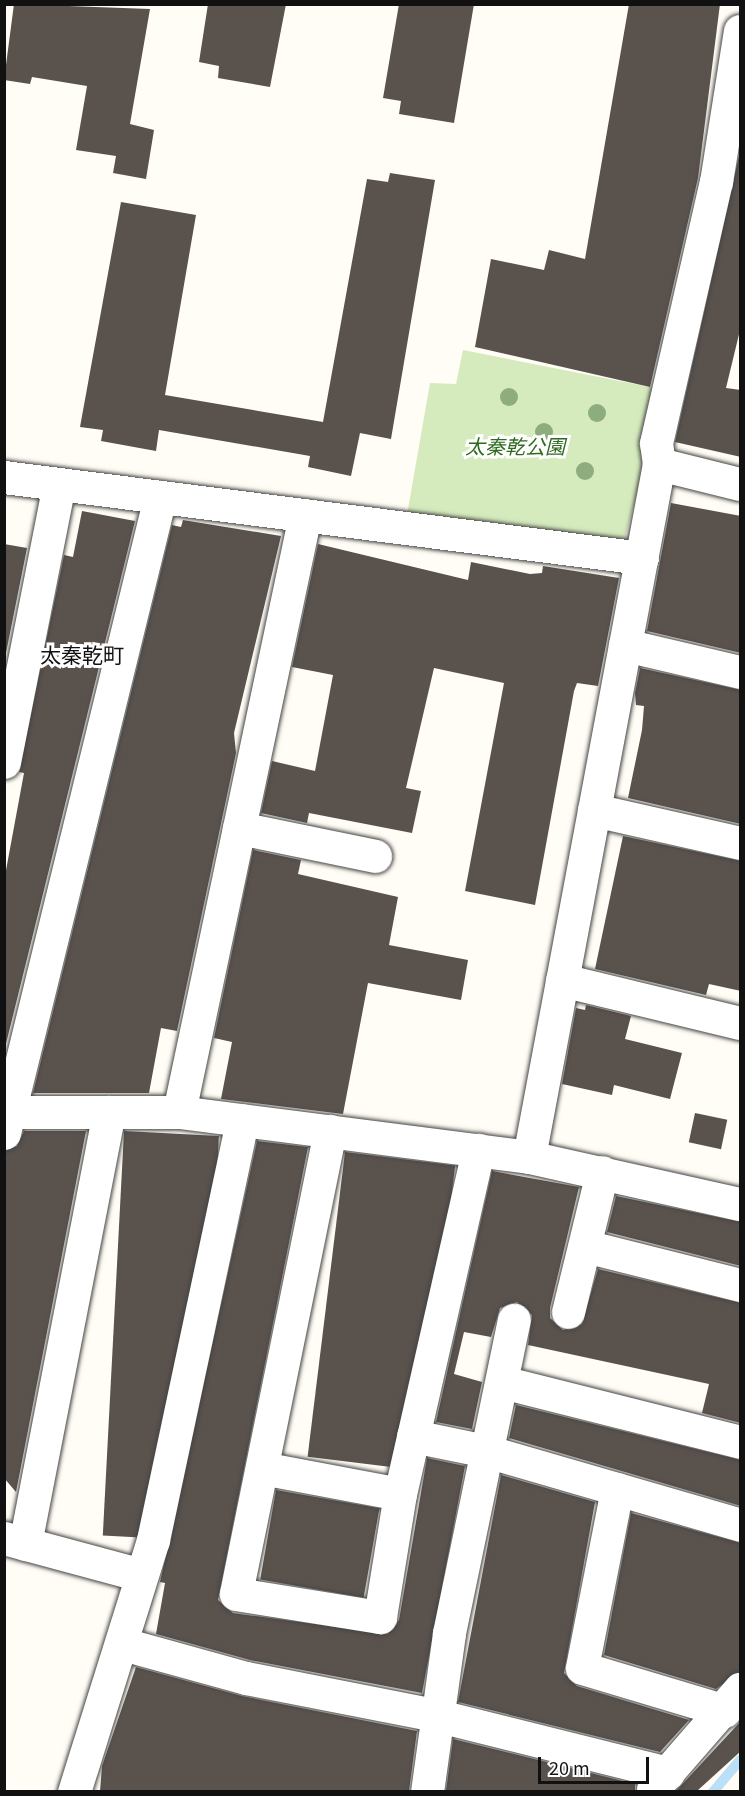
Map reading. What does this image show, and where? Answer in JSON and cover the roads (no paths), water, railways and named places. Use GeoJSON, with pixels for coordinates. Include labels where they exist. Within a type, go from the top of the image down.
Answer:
{"type":"FeatureCollection","features":[{"type":"Feature","properties":{"kind":"street"},"geometry":{"type":"LineString","coordinates":[[529,1157],[659,464],[656,442],[716,182],[741,31]]}},
{"type":"Feature","properties":{"kind":"street"},"geometry":{"type":"LineString","coordinates":[[659,464],[741,484]]}},
{"type":"Feature","properties":{"kind":"street"},"geometry":{"type":"LineString","coordinates":[[4,477],[642,558]]}},
{"type":"Feature","properties":{"kind":"street"},"geometry":{"type":"LineString","coordinates":[[4,762],[59,484]]}},
{"type":"Feature","properties":{"kind":"street"},"geometry":{"type":"LineString","coordinates":[[160,497],[6,1119],[109,1112],[179,1112],[529,1157],[741,1204]]}},
{"type":"Feature","properties":{"kind":"street"},"geometry":{"type":"LineString","coordinates":[[179,1112],[305,515]]}},
{"type":"Feature","properties":{"kind":"street"},"geometry":{"type":"LineString","coordinates":[[625,645],[741,672]]}},
{"type":"Feature","properties":{"kind":"street"},"geometry":{"type":"LineString","coordinates":[[594,810],[741,843]]}},
{"type":"Feature","properties":{"kind":"street"},"geometry":{"type":"LineString","coordinates":[[239,828],[375,856]]}},
{"type":"Feature","properties":{"kind":"street"},"geometry":{"type":"LineString","coordinates":[[562,980],[741,1023]]}},
{"type":"Feature","properties":{"kind":"street"},"geometry":{"type":"LineString","coordinates":[[109,1112],[15,1541],[141,1575]]}},
{"type":"Feature","properties":{"kind":"street"},"geometry":{"type":"LineString","coordinates":[[74,1791],[123,1644],[141,1575],[242,1120]]}},
{"type":"Feature","properties":{"kind":"street"},"geometry":{"type":"LineString","coordinates":[[330,1131],[236,1594],[380,1617],[400,1494],[478,1150]]}},
{"type":"Feature","properties":{"kind":"street"},"geometry":{"type":"LineString","coordinates":[[568,1312],[602,1172]]}},
{"type":"Feature","properties":{"kind":"street"},"geometry":{"type":"LineString","coordinates":[[585,1246],[741,1285]]}},
{"type":"Feature","properties":{"kind":"street"},"geometry":{"type":"LineString","coordinates":[[427,1791],[435,1715],[514,1320]]}},
{"type":"Feature","properties":{"kind":"street"},"geometry":{"type":"LineString","coordinates":[[502,1382],[741,1442]]}},
{"type":"Feature","properties":{"kind":"street"},"geometry":{"type":"LineString","coordinates":[[413,1436],[486,1451],[741,1525]]}},
{"type":"Feature","properties":{"kind":"street"},"geometry":{"type":"LineString","coordinates":[[262,1468],[400,1494]]}},
{"type":"Feature","properties":{"kind":"street"},"geometry":{"type":"LineString","coordinates":[[123,1644],[246,1678],[435,1715],[660,1782],[733,1700],[582,1668],[617,1489]]}},
{"type":"Feature","properties":{"kind":"waterway"},"geometry":{"type":"LineString","coordinates":[[713,1792],[740,1760]]}},
{"type":"Feature","properties":{"kind":"district","name":"太秦乾町"},"geometry":{"type":"Point","coordinates":[82,654]}},
{"type":"Feature","properties":{"kind":"park label","name":"太秦乾公園"},"geometry":{"type":"Point","coordinates":[515,445]}}]}
